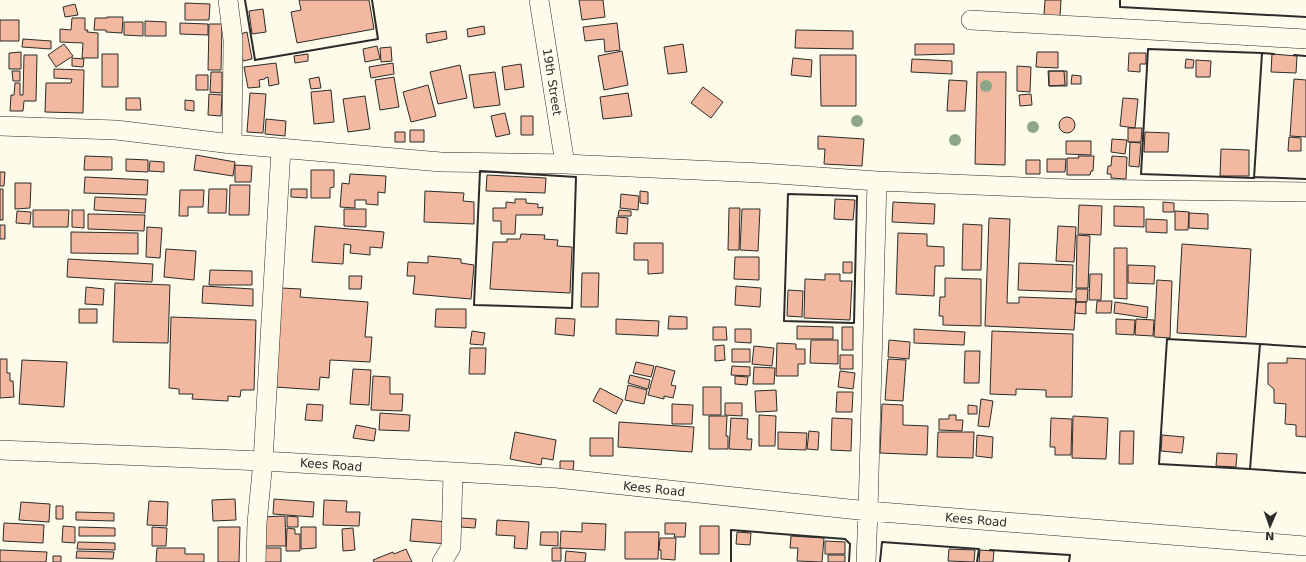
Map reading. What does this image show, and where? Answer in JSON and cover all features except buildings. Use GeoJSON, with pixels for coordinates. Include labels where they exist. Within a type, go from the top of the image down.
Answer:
{"type":"FeatureCollection","features":[{"type":"Feature","properties":{"kind":"street"},"geometry":{"type":"LineString","coordinates":[[228,0],[233,40],[232,144]]}},
{"type":"Feature","properties":{"kind":"street","name":"19th Street"},"geometry":{"type":"LineString","coordinates":[[539,0],[565,164]]}},
{"type":"Feature","properties":{"kind":"street"},"geometry":{"type":"LineString","coordinates":[[970,20],[1306,39]]}},
{"type":"Feature","properties":{"kind":"street"},"geometry":{"type":"LineString","coordinates":[[0,126],[116,130],[281,149],[441,162],[565,164],[761,173],[877,181],[1070,189],[1306,192]]}},
{"type":"Feature","properties":{"kind":"street"},"geometry":{"type":"LineString","coordinates":[[256,562],[257,523],[263,461],[281,149]]}},
{"type":"Feature","properties":{"kind":"street"},"geometry":{"type":"LineString","coordinates":[[866,562],[877,181]]}},
{"type":"Feature","properties":{"kind":"street","name":"Kees Road"},"geometry":{"type":"LineString","coordinates":[[0,450],[263,461],[556,478],[868,511],[1306,546]]}},
{"type":"Feature","properties":{"kind":"street"},"geometry":{"type":"LineString","coordinates":[[442,562],[451,547],[453,472]]}},
{"type":"Feature","properties":{"kind":"wall"},"geometry":{"type":"LineString","coordinates":[[245,0],[255,60],[378,39],[372,0]]}},
{"type":"Feature","properties":{"kind":"wall"},"geometry":{"type":"LineString","coordinates":[[1120,0],[1120,7],[1306,17]]}},
{"type":"Feature","properties":{"kind":"wall"},"geometry":{"type":"LineString","coordinates":[[1148,49],[1262,53],[1254,178],[1141,174],[1148,49]]}},
{"type":"Feature","properties":{"kind":"wall"},"geometry":{"type":"LineString","coordinates":[[1262,55],[1262,53],[1274,54]]}},
{"type":"Feature","properties":{"kind":"wall"},"geometry":{"type":"LineString","coordinates":[[1294,55],[1306,56]]}},
{"type":"Feature","properties":{"kind":"wall"},"geometry":{"type":"LineString","coordinates":[[480,171],[576,177],[572,308],[474,305],[480,171]]}},
{"type":"Feature","properties":{"kind":"wall"},"geometry":{"type":"LineString","coordinates":[[1254,177],[1306,179]]}},
{"type":"Feature","properties":{"kind":"wall"},"geometry":{"type":"LineString","coordinates":[[788,194],[857,196],[854,323],[784,321],[788,194]]}},
{"type":"Feature","properties":{"kind":"wall"},"geometry":{"type":"LineString","coordinates":[[1167,339],[1260,344],[1250,469],[1159,464],[1167,339]]}},
{"type":"Feature","properties":{"kind":"wall"},"geometry":{"type":"LineString","coordinates":[[1260,345],[1306,347]]}},
{"type":"Feature","properties":{"kind":"wall"},"geometry":{"type":"LineString","coordinates":[[1250,469],[1306,473]]}},
{"type":"Feature","properties":{"kind":"wall"},"geometry":{"type":"LineString","coordinates":[[731,562],[731,530],[845,539],[850,544],[849,562]]}},
{"type":"Feature","properties":{"kind":"wall"},"geometry":{"type":"LineString","coordinates":[[880,562],[882,542],[979,549],[977,562]]}},
{"type":"Feature","properties":{"kind":"wall"},"geometry":{"type":"LineString","coordinates":[[990,550],[1070,555],[1069,562]]}}]}
